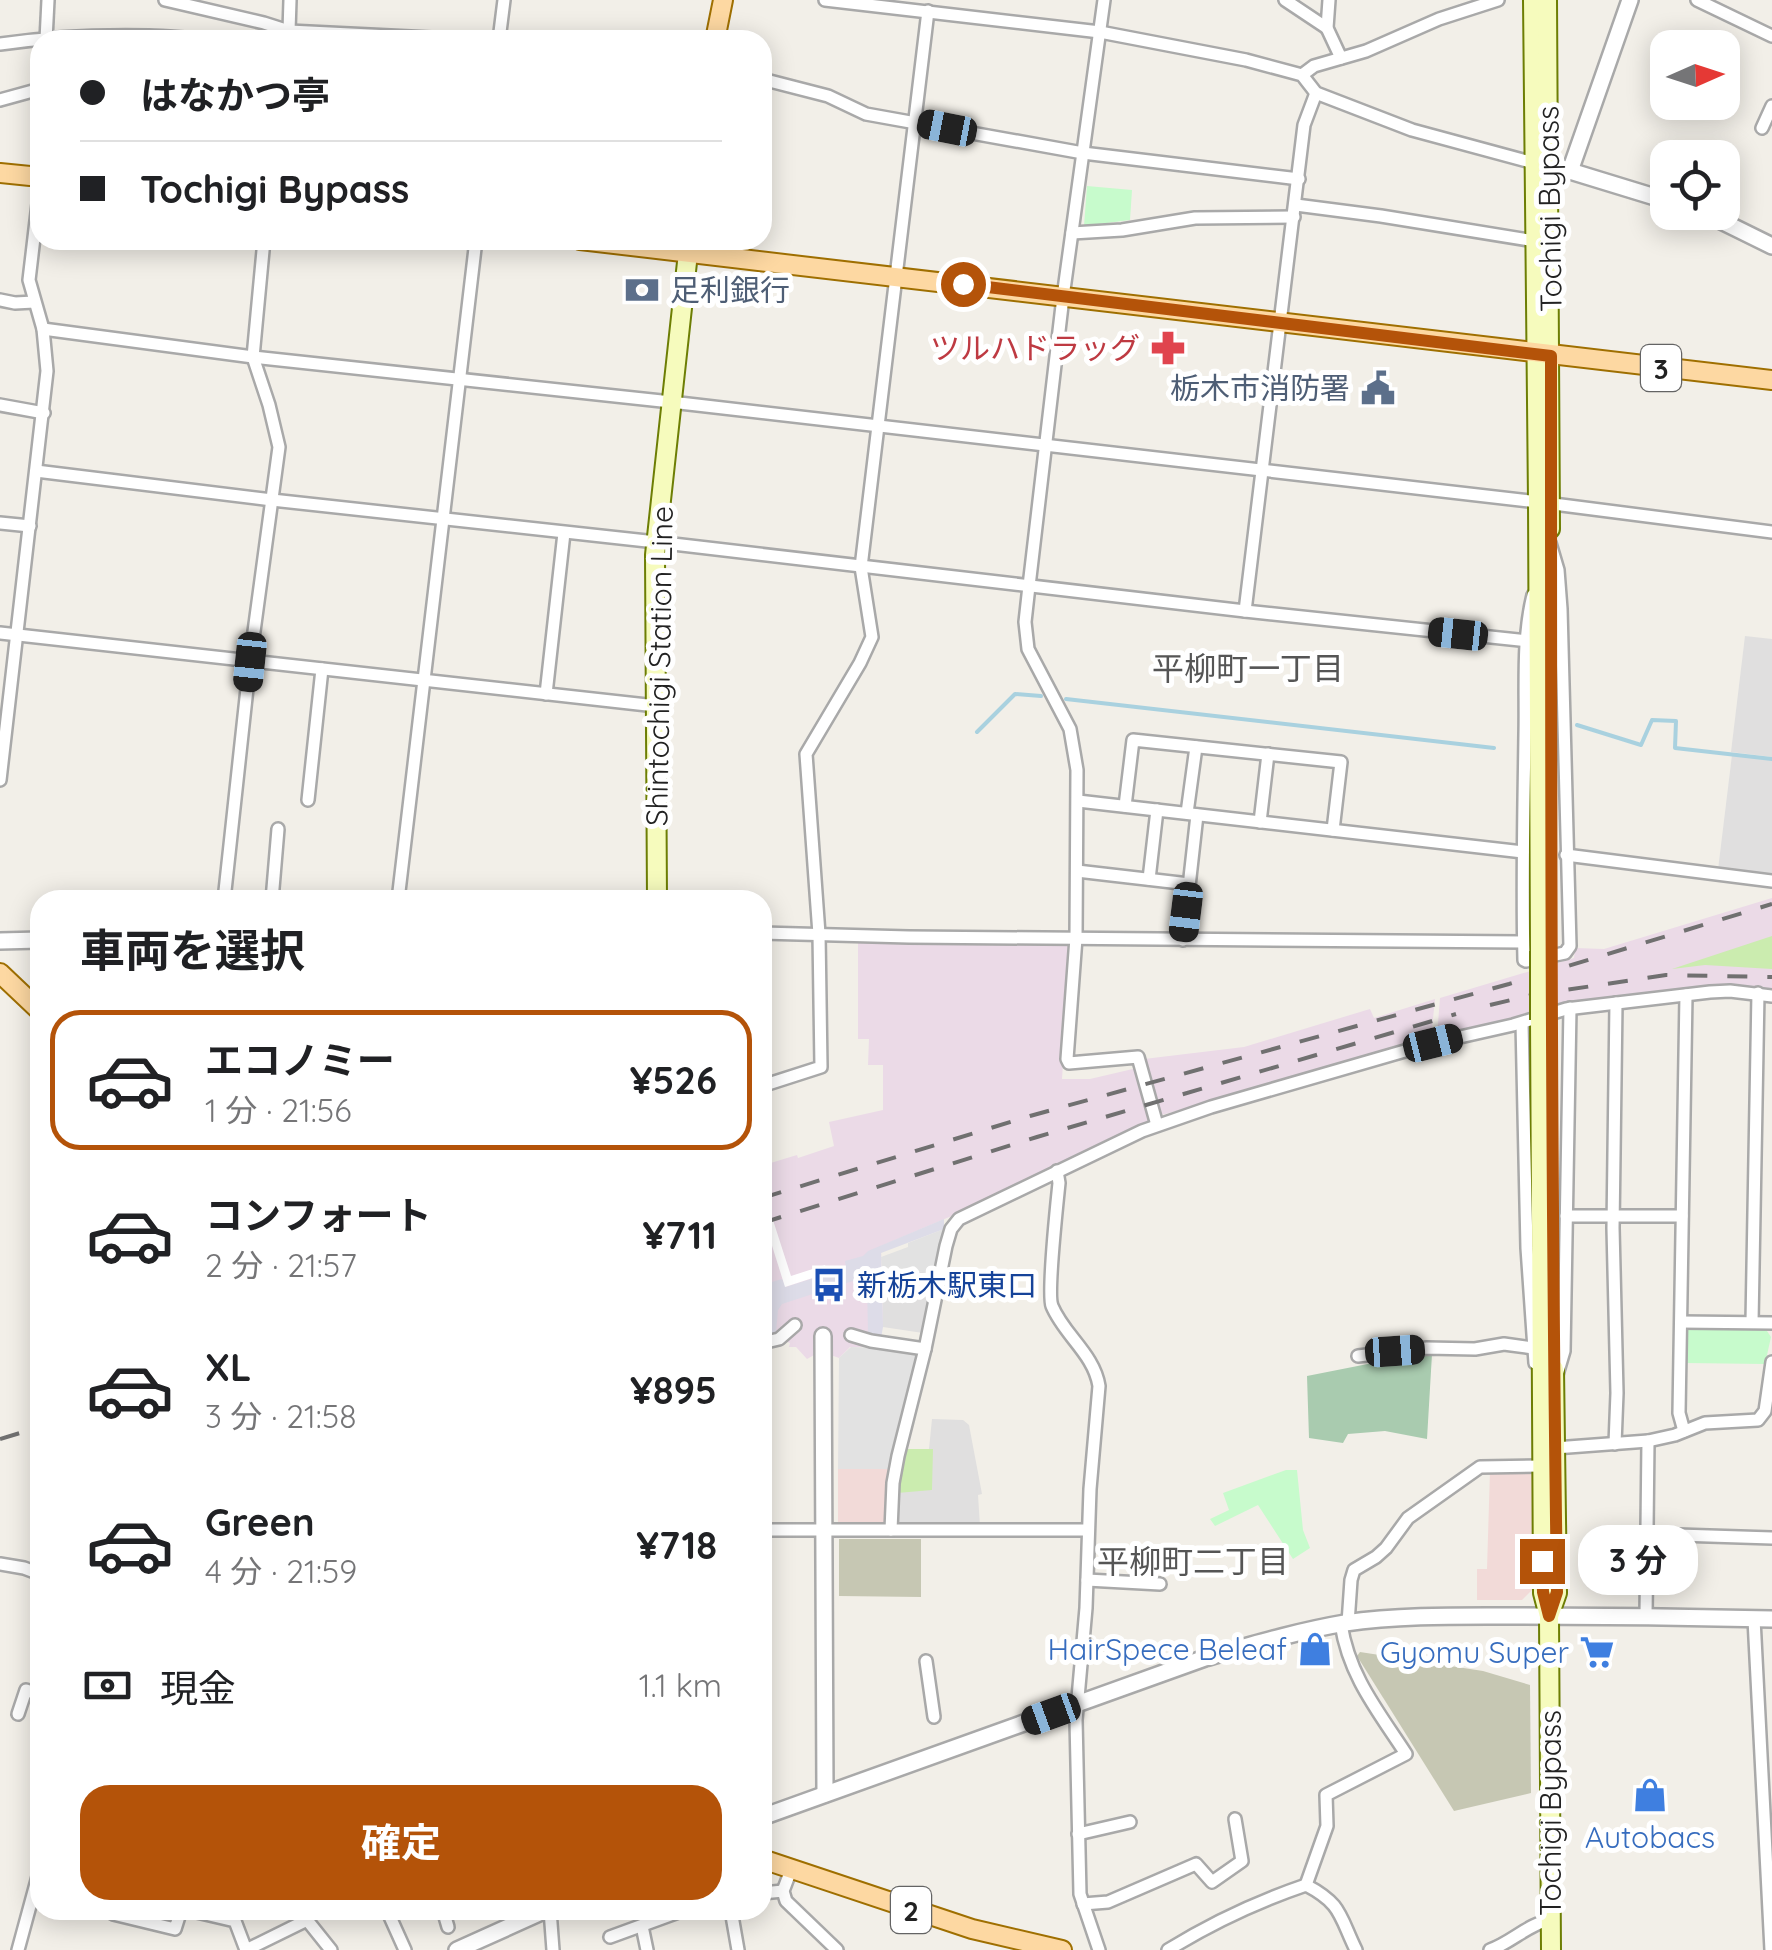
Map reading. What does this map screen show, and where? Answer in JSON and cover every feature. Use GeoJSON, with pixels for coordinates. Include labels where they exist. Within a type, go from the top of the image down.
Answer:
{"type":"FeatureCollection","features":[{"type":"Feature","properties":{"kind":"main road"},"geometry":{"type":"LineString","coordinates":[[717,30],[723,0]]}},
{"type":"Feature","properties":{"kind":"main road","name":"Tochigi Bypass"},"geometry":{"type":"LineString","coordinates":[[1533,0],[1541,165],[1544,503],[1532,642],[1538,1020],[1557,1592],[1549,1616]]}},
{"type":"Feature","properties":{"kind":"main road","name":"Tochigi Bypass"},"geometry":{"type":"LineString","coordinates":[[1544,355],[1535,241],[1547,0]]}},
{"type":"Feature","properties":{"kind":"main road"},"geometry":{"type":"LineString","coordinates":[[0,173],[30,176]]}},
{"type":"Feature","properties":{"kind":"main road","name":"Shintochigi Station Line"},"geometry":{"type":"LineString","coordinates":[[657,890],[656,542],[689,250]]}},
{"type":"Feature","properties":{"kind":"main road","name":"3"},"geometry":{"type":"LineString","coordinates":[[717,250],[1063,297],[1772,380]]}},
{"type":"Feature","properties":{"kind":"main road","name":"Tochigi Bypass"},"geometry":{"type":"LineString","coordinates":[[1538,947],[1550,542],[1544,503]]}},
{"type":"Feature","properties":{"kind":"main road"},"geometry":{"type":"LineString","coordinates":[[0,973],[30,1002]]}},
{"type":"Feature","properties":{"kind":"main road","name":"Tochigi Bypass"},"geometry":{"type":"LineString","coordinates":[[1548,1389],[1541,1466],[1543,1592],[1549,1616],[1551,1950]]}},
{"type":"Feature","properties":{"kind":"main road","name":"2"},"geometry":{"type":"LineString","coordinates":[[772,1863],[972,1929],[1062,1950]]}},
{"type":"Feature","properties":{"kind":"street"},"geometry":{"type":"LineString","coordinates":[[46,30],[48,0]]}},
{"type":"Feature","properties":{"kind":"street"},"geometry":{"type":"LineString","coordinates":[[166,0],[264,23],[277,30]]}},
{"type":"Feature","properties":{"kind":"street"},"geometry":{"type":"LineString","coordinates":[[289,30],[290,0]]}},
{"type":"Feature","properties":{"kind":"street"},"geometry":{"type":"LineString","coordinates":[[501,30],[504,0]]}},
{"type":"Feature","properties":{"kind":"street"},"geometry":{"type":"LineString","coordinates":[[824,0],[1100,32],[1189,48],[1302,75],[1316,92],[1412,130],[1650,195]]}},
{"type":"Feature","properties":{"kind":"street"},"geometry":{"type":"LineString","coordinates":[[1104,0],[1063,297],[1025,622],[1028,649],[1070,730],[1076,754],[1078,870],[1069,1063],[1138,1056],[1157,1125]]}},
{"type":"Feature","properties":{"kind":"street"},"geometry":{"type":"LineString","coordinates":[[1284,0],[1328,28]]}},
{"type":"Feature","properties":{"kind":"street"},"geometry":{"type":"LineString","coordinates":[[1329,0],[1328,28],[1341,58]]}},
{"type":"Feature","properties":{"kind":"street"},"geometry":{"type":"LineString","coordinates":[[1302,75],[1314,66],[1366,51],[1438,18],[1498,0]]}},
{"type":"Feature","properties":{"kind":"street"},"geometry":{"type":"LineString","coordinates":[[1570,171],[1630,0]]}},
{"type":"Feature","properties":{"kind":"street"},"geometry":{"type":"LineString","coordinates":[[1697,0],[1772,36]]}},
{"type":"Feature","properties":{"kind":"street"},"geometry":{"type":"LineString","coordinates":[[772,1083],[821,1068],[819,934],[806,754],[872,637],[861,567],[928,11]]}},
{"type":"Feature","properties":{"kind":"street"},"geometry":{"type":"LineString","coordinates":[[0,44],[30,41]]}},
{"type":"Feature","properties":{"kind":"street"},"geometry":{"type":"LineString","coordinates":[[772,82],[828,96],[866,114],[1083,153],[1298,179]]}},
{"type":"Feature","properties":{"kind":"street"},"geometry":{"type":"LineString","coordinates":[[0,100],[30,92]]}},
{"type":"Feature","properties":{"kind":"street"},"geometry":{"type":"LineString","coordinates":[[1245,612],[1304,125],[1316,92]]}},
{"type":"Feature","properties":{"kind":"street"},"geometry":{"type":"LineString","coordinates":[[1762,128],[1772,106]]}},
{"type":"Feature","properties":{"kind":"street"},"geometry":{"type":"LineString","coordinates":[[1072,233],[1295,211],[1381,216],[1535,241]]}},
{"type":"Feature","properties":{"kind":"street"},"geometry":{"type":"LineString","coordinates":[[1740,230],[1772,246]]}},
{"type":"Feature","properties":{"kind":"street"},"geometry":{"type":"LineString","coordinates":[[0,780],[47,371],[43,328],[29,280],[33,250]]}},
{"type":"Feature","properties":{"kind":"street"},"geometry":{"type":"LineString","coordinates":[[225,890],[278,448],[254,357],[263,250]]}},
{"type":"Feature","properties":{"kind":"street"},"geometry":{"type":"LineString","coordinates":[[399,890],[475,250]]}},
{"type":"Feature","properties":{"kind":"street"},"geometry":{"type":"LineString","coordinates":[[0,300],[34,302]]}},
{"type":"Feature","properties":{"kind":"street"},"geometry":{"type":"LineString","coordinates":[[43,328],[254,357],[1263,470],[1772,532]]}},
{"type":"Feature","properties":{"kind":"street"},"geometry":{"type":"LineString","coordinates":[[0,404],[44,413]]}},
{"type":"Feature","properties":{"kind":"street"},"geometry":{"type":"LineString","coordinates":[[36,471],[1532,642],[1526,701],[1523,852],[1538,947]]}},
{"type":"Feature","properties":{"kind":"street"},"geometry":{"type":"LineString","coordinates":[[0,523],[30,526]]}},
{"type":"Feature","properties":{"kind":"street"},"geometry":{"type":"LineString","coordinates":[[546,694],[564,533]]}},
{"type":"Feature","properties":{"kind":"street"},"geometry":{"type":"LineString","coordinates":[[1538,947],[1524,960],[1568,951],[1570,946],[1561,609],[1558,570],[1550,542]]}},
{"type":"Feature","properties":{"kind":"street"},"geometry":{"type":"LineString","coordinates":[[0,632],[656,706]]}},
{"type":"Feature","properties":{"kind":"street"},"geometry":{"type":"LineString","coordinates":[[308,800],[322,669]]}},
{"type":"Feature","properties":{"kind":"street"},"geometry":{"type":"LineString","coordinates":[[1125,806],[1133,740],[1341,762],[1333,830]]}},
{"type":"Feature","properties":{"kind":"street"},"geometry":{"type":"LineString","coordinates":[[1183,940],[1196,746]]}},
{"type":"Feature","properties":{"kind":"street"},"geometry":{"type":"LineString","coordinates":[[1260,822],[1268,754]]}},
{"type":"Feature","properties":{"kind":"street"},"geometry":{"type":"LineString","coordinates":[[1078,801],[1523,852]]}},
{"type":"Feature","properties":{"kind":"street"},"geometry":{"type":"LineString","coordinates":[[1150,879],[1157,810]]}},
{"type":"Feature","properties":{"kind":"street"},"geometry":{"type":"LineString","coordinates":[[273,890],[278,830]]}},
{"type":"Feature","properties":{"kind":"street"},"geometry":{"type":"LineString","coordinates":[[1566,856],[1772,881]]}},
{"type":"Feature","properties":{"kind":"street"},"geometry":{"type":"LineString","coordinates":[[1078,870],[1189,884]]}},
{"type":"Feature","properties":{"kind":"street"},"geometry":{"type":"LineString","coordinates":[[772,933],[1538,947]]}},
{"type":"Feature","properties":{"kind":"street"},"geometry":{"type":"LineString","coordinates":[[0,942],[30,940]]}},
{"type":"Feature","properties":{"kind":"street"},"geometry":{"type":"LineString","coordinates":[[1538,1020],[1532,1018],[1570,1008],[1686,995],[1730,992],[1772,996]]}},
{"type":"Feature","properties":{"kind":"street"},"geometry":{"type":"LineString","coordinates":[[1752,1322],[1758,994]]}},
{"type":"Feature","properties":{"kind":"street"},"geometry":{"type":"LineString","coordinates":[[1684,1431],[1679,1414],[1686,995]]}},
{"type":"Feature","properties":{"kind":"street"},"geometry":{"type":"LineString","coordinates":[[1615,1444],[1616,1003]]}},
{"type":"Feature","properties":{"kind":"street"},"geometry":{"type":"LineString","coordinates":[[1548,1389],[1564,1350],[1570,1008]]}},
{"type":"Feature","properties":{"kind":"street"},"geometry":{"type":"LineString","coordinates":[[891,1530],[898,1456],[955,1222],[976,1218],[1058,1172],[1157,1125],[1428,1044],[1538,1020]]}},
{"type":"Feature","properties":{"kind":"street"},"geometry":{"type":"LineString","coordinates":[[1538,1020],[1526,1248],[1536,1371],[1548,1389]]}},
{"type":"Feature","properties":{"kind":"street"},"geometry":{"type":"LineString","coordinates":[[1058,1172],[1050,1304],[1089,1360],[1099,1386],[1077,1704],[1080,1894],[1099,1950]]}},
{"type":"Feature","properties":{"kind":"street"},"geometry":{"type":"LineString","coordinates":[[1566,1216],[1682,1216]]}},
{"type":"Feature","properties":{"kind":"street"},"geometry":{"type":"LineString","coordinates":[[1681,1322],[1772,1323]]}},
{"type":"Feature","properties":{"kind":"street"},"geometry":{"type":"LineString","coordinates":[[772,1340],[795,1325]]}},
{"type":"Feature","properties":{"kind":"street"},"geometry":{"type":"LineString","coordinates":[[850,1335],[924,1349]]}},
{"type":"Feature","properties":{"kind":"street"},"geometry":{"type":"LineString","coordinates":[[823,1336],[825,1794]]}},
{"type":"Feature","properties":{"kind":"street"},"geometry":{"type":"LineString","coordinates":[[1358,1356],[1504,1344],[1533,1348]]}},
{"type":"Feature","properties":{"kind":"street"},"geometry":{"type":"LineString","coordinates":[[1555,1448],[1648,1441],[1706,1423],[1758,1420],[1764,1411],[1772,1362]]}},
{"type":"Feature","properties":{"kind":"street"},"geometry":{"type":"LineString","coordinates":[[1646,1616],[1648,1441]]}},
{"type":"Feature","properties":{"kind":"street"},"geometry":{"type":"LineString","coordinates":[[1306,1885],[1326,1826],[1326,1795],[1406,1754],[1348,1659],[1344,1624],[1354,1570],[1386,1548],[1408,1518],[1480,1467],[1541,1466]]}},
{"type":"Feature","properties":{"kind":"street"},"geometry":{"type":"LineString","coordinates":[[772,1530],[1088,1530]]}},
{"type":"Feature","properties":{"kind":"street"},"geometry":{"type":"LineString","coordinates":[[1647,1534],[1772,1538]]}},
{"type":"Feature","properties":{"kind":"street"},"geometry":{"type":"LineString","coordinates":[[0,1564],[30,1570]]}},
{"type":"Feature","properties":{"kind":"street"},"geometry":{"type":"LineString","coordinates":[[1087,1580],[1160,1584]]}},
{"type":"Feature","properties":{"kind":"street"},"geometry":{"type":"LineString","coordinates":[[772,1813],[1204,1658],[1344,1624],[1461,1616],[1772,1620]]}},
{"type":"Feature","properties":{"kind":"street"},"geometry":{"type":"LineString","coordinates":[[1754,1619],[1770,1950]]}},
{"type":"Feature","properties":{"kind":"street"},"geometry":{"type":"LineString","coordinates":[[926,1661],[934,1717]]}},
{"type":"Feature","properties":{"kind":"street"},"geometry":{"type":"LineString","coordinates":[[18,1714],[26,1690],[30,1691]]}},
{"type":"Feature","properties":{"kind":"street"},"geometry":{"type":"LineString","coordinates":[[1758,1701],[1772,1701]]}},
{"type":"Feature","properties":{"kind":"street"},"geometry":{"type":"LineString","coordinates":[[1083,1904],[1108,1902],[1196,1864],[1212,1882],[1242,1861],[1234,1819]]}},
{"type":"Feature","properties":{"kind":"street"},"geometry":{"type":"LineString","coordinates":[[1078,1834],[1130,1822]]}},
{"type":"Feature","properties":{"kind":"street"},"geometry":{"type":"LineString","coordinates":[[791,1870],[784,1891],[786,1901],[837,1950]]}},
{"type":"Feature","properties":{"kind":"street"},"geometry":{"type":"LineString","coordinates":[[1168,1950],[1306,1885],[1327,1896],[1336,1907],[1356,1950]]}},
{"type":"Feature","properties":{"kind":"street"},"geometry":{"type":"LineString","coordinates":[[772,1892],[784,1891]]}},
{"type":"Feature","properties":{"kind":"street"},"geometry":{"type":"LineString","coordinates":[[18,1950],[30,1906]]}},
{"type":"Feature","properties":{"kind":"street"},"geometry":{"type":"LineString","coordinates":[[1490,1950],[1530,1925],[1551,1919]]}},
{"type":"Feature","properties":{"kind":"street"},"geometry":{"type":"LineString","coordinates":[[137,1920],[174,1929],[177,1920]]}},
{"type":"Feature","properties":{"kind":"street"},"geometry":{"type":"LineString","coordinates":[[230,1920],[234,1921],[246,1950],[297,1920]]}},
{"type":"Feature","properties":{"kind":"street"},"geometry":{"type":"LineString","coordinates":[[309,1920],[331,1950]]}},
{"type":"Feature","properties":{"kind":"street"},"geometry":{"type":"LineString","coordinates":[[392,1920],[405,1950]]}},
{"type":"Feature","properties":{"kind":"street"},"geometry":{"type":"LineString","coordinates":[[446,1920],[448,1927]]}},
{"type":"Feature","properties":{"kind":"street"},"geometry":{"type":"LineString","coordinates":[[457,1950],[525,1920]]}},
{"type":"Feature","properties":{"kind":"street"},"geometry":{"type":"LineString","coordinates":[[549,1920],[552,1950]]}},
{"type":"Feature","properties":{"kind":"street"},"geometry":{"type":"LineString","coordinates":[[610,1937],[658,1920]]}},
{"type":"Feature","properties":{"kind":"street"},"geometry":{"type":"LineString","coordinates":[[733,1920],[738,1950]]}},
{"type":"Feature","properties":{"kind":"street"},"geometry":{"type":"LineString","coordinates":[[642,1926],[646,1950]]}},
{"type":"Feature","properties":{"kind":"shaded area"},"geometry":{"type":"Polygon","coordinates":[[[1745,636],[1772,639],[1772,757],[1731,752],[1745,636]]]}},
{"type":"Feature","properties":{"kind":"shaded area"},"geometry":{"type":"Polygon","coordinates":[[[1732,755],[1772,760],[1772,876],[1718,870],[1732,755]]]}},
{"type":"Feature","properties":{"kind":"shaded area"},"geometry":{"type":"Polygon","coordinates":[[[1772,898],[1772,990],[1715,986],[1563,1004],[1437,1036],[1440,998],[1574,958],[1575,948],[1604,949],[1772,898]]]}},
{"type":"Feature","properties":{"kind":"shaded area"},"geometry":{"type":"Polygon","coordinates":[[[858,942],[1068,944],[1062,1079],[1090,1079],[1137,1068],[1149,1120],[961,1212],[881,1246],[883,1327],[865,1347],[850,1347],[839,1358],[816,1354],[807,1359],[796,1347],[789,1347],[790,1343],[773,1336],[772,1163],[834,1146],[829,1122],[883,1110],[883,1065],[868,1065],[869,1039],[858,1039],[858,942]]]}},
{"type":"Feature","properties":{"kind":"shaded area"},"geometry":{"type":"Polygon","coordinates":[[[1435,999],[1431,1038],[1158,1116],[1144,1059],[1244,1047],[1370,1009],[1374,1018],[1435,999]]]}},
{"type":"Feature","properties":{"kind":"shaded area"},"geometry":{"type":"Polygon","coordinates":[[[944,1219],[944,1229],[881,1253],[881,1338],[868,1333],[867,1285],[859,1279],[782,1304],[772,1337],[772,1282],[782,1279],[786,1287],[846,1268],[845,1261],[944,1219]]]}},
{"type":"Feature","properties":{"kind":"shaded area"},"geometry":{"type":"Polygon","coordinates":[[[944,1229],[936,1274],[882,1269],[881,1257],[944,1229]]]}},
{"type":"Feature","properties":{"kind":"shaded area"},"geometry":{"type":"Polygon","coordinates":[[[882,1269],[936,1274],[923,1333],[883,1327],[882,1269]]]}},
{"type":"Feature","properties":{"kind":"shaded area"},"geometry":{"type":"Polygon","coordinates":[[[851,1347],[914,1353],[918,1359],[890,1469],[838,1469],[839,1358],[851,1347]]]}},
{"type":"Feature","properties":{"kind":"shaded area"},"geometry":{"type":"Polygon","coordinates":[[[932,1419],[963,1420],[969,1425],[982,1494],[978,1495],[980,1526],[899,1525],[897,1521],[897,1493],[933,1450],[929,1449],[932,1419]]]}},
{"type":"Feature","properties":{"kind":"shaded area"},"geometry":{"type":"Polygon","coordinates":[[[838,1469],[890,1469],[887,1522],[883,1526],[838,1525],[838,1469]]]}},
{"type":"Feature","properties":{"kind":"shaded area"},"geometry":{"type":"Polygon","coordinates":[[[1532,1469],[1532,1590],[1522,1600],[1477,1600],[1477,1569],[1487,1569],[1490,1471],[1532,1469]]]}},
{"type":"Feature","properties":{"kind":"shaded area"},"geometry":{"type":"Polygon","coordinates":[[[839,1539],[921,1539],[921,1597],[839,1596],[839,1539]]]}},
{"type":"Feature","properties":{"kind":"shaded area"},"geometry":{"type":"Polygon","coordinates":[[[1360,1652],[1483,1671],[1530,1685],[1531,1793],[1454,1811],[1357,1656],[1360,1652]]]}},
{"type":"Feature","properties":{"kind":"green space"},"geometry":{"type":"Polygon","coordinates":[[[1087,186],[1132,190],[1130,220],[1084,226],[1087,186]]]}},
{"type":"Feature","properties":{"kind":"green space"},"geometry":{"type":"Polygon","coordinates":[[[1772,936],[1772,969],[1705,965],[1672,969],[1772,936]]]}},
{"type":"Feature","properties":{"kind":"green space"},"geometry":{"type":"Polygon","coordinates":[[[1692,1327],[1765,1328],[1771,1337],[1765,1364],[1685,1363],[1685,1333],[1692,1327]]]}},
{"type":"Feature","properties":{"kind":"green space"},"geometry":{"type":"Polygon","coordinates":[[[1432,1354],[1427,1439],[1385,1431],[1348,1434],[1343,1443],[1309,1438],[1307,1376],[1432,1354]]]}},
{"type":"Feature","properties":{"kind":"green space"},"geometry":{"type":"Polygon","coordinates":[[[905,1449],[933,1449],[932,1490],[897,1493],[905,1449]]]}},
{"type":"Feature","properties":{"kind":"green space"},"geometry":{"type":"Polygon","coordinates":[[[1286,1470],[1297,1470],[1303,1530],[1310,1548],[1293,1559],[1258,1505],[1215,1526],[1210,1519],[1229,1510],[1223,1493],[1286,1470]]]}},
{"type":"Feature","properties":{"kind":"pier"},"geometry":{"type":"Polygon","coordinates":[[[772,1217],[791,1276],[825,1265],[828,1273],[785,1287],[772,1246],[772,1217]]]}},
{"type":"Feature","properties":{"kind":"waterway"},"geometry":{"type":"LineString","coordinates":[[977,732],[1015,694],[1041,696]]}},
{"type":"Feature","properties":{"kind":"waterway"},"geometry":{"type":"LineString","coordinates":[[1066,699],[1494,748]]}},
{"type":"Feature","properties":{"kind":"waterway"},"geometry":{"type":"LineString","coordinates":[[1577,725],[1641,745],[1652,720],[1676,721],[1675,748],[1772,759]]}},
{"type":"Feature","properties":{"kind":"railway"},"geometry":{"type":"LineString","coordinates":[[772,1195],[1030,1116],[1509,984],[1772,904]]}},
{"type":"Feature","properties":{"kind":"railway"},"geometry":{"type":"LineString","coordinates":[[1490,1005],[1666,975],[1772,977]]}},
{"type":"Feature","properties":{"kind":"railway"},"geometry":{"type":"LineString","coordinates":[[772,1220],[1456,1014]]}},
{"type":"Feature","properties":{"kind":"railway"},"geometry":{"type":"LineString","coordinates":[[0,1439],[30,1430]]}},
{"type":"Feature","properties":{"kind":"place","name":"足利銀行"},"geometry":{"type":"Point","coordinates":[642,290]}},
{"type":"Feature","properties":{"kind":"place","name":"ツルハドラッグ"},"geometry":{"type":"Point","coordinates":[1168,348]}},
{"type":"Feature","properties":{"kind":"place","name":"栃木市消防署"},"geometry":{"type":"Point","coordinates":[1378,388]}},
{"type":"Feature","properties":{"kind":"place","name":"新栃木駅東口"},"geometry":{"type":"Point","coordinates":[829,1285]}},
{"type":"Feature","properties":{"kind":"place","name":"HairSpece Beleaf"},"geometry":{"type":"Point","coordinates":[1315,1649]}},
{"type":"Feature","properties":{"kind":"place","name":"Gyomu Super"},"geometry":{"type":"Point","coordinates":[1597,1652]}},
{"type":"Feature","properties":{"kind":"place","name":"Autobacs"},"geometry":{"type":"Point","coordinates":[1650,1795]}},
{"type":"Feature","properties":{"kind":"district","name":"平柳町一丁目"},"geometry":{"type":"Point","coordinates":[1248,668]}},
{"type":"Feature","properties":{"kind":"district","name":"平柳町二丁目"},"geometry":{"type":"Point","coordinates":[1193,1561]}},
{"type":"Feature","properties":{"kind":"route"},"geometry":{"type":"LineString","coordinates":[[963,284],[1551,356],[1549,609],[1557,1592],[1549,1616],[1542,1561]]}}]}
